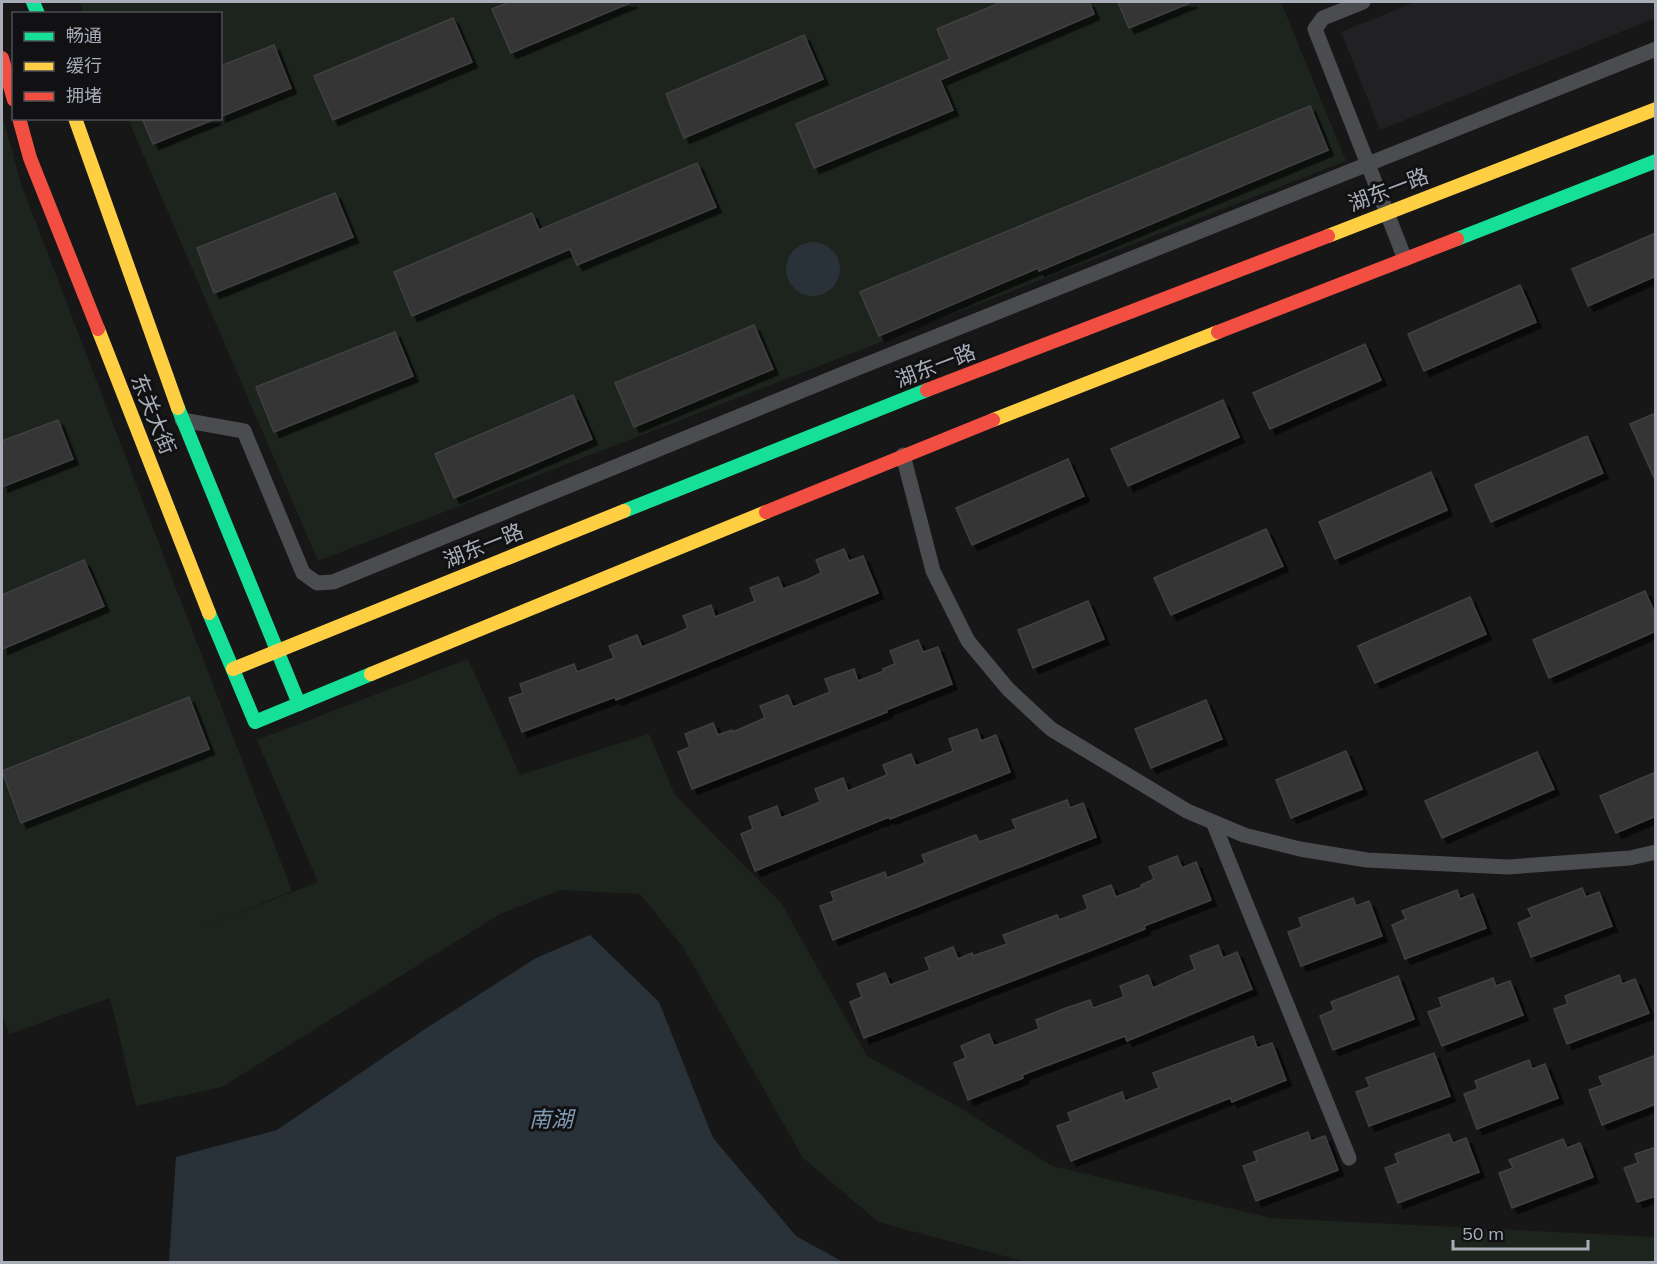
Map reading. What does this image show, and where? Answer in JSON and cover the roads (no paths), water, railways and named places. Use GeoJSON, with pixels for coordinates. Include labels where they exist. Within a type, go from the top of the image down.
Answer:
{"type":"FeatureCollection","features":[{"type":"Feature","properties":{"kind":"main road"},"geometry":{"type":"LineString","coordinates":[[2,58],[12,93]]}},
{"type":"Feature","properties":{"kind":"main road","name":"湖东一路"},"geometry":{"type":"LineString","coordinates":[[233,669],[901,400],[1656,109]]}},
{"type":"Feature","properties":{"kind":"main road","name":"东关大街"},"geometry":{"type":"LineString","coordinates":[[20,120],[30,158],[255,722],[299,704],[182,420],[76,120]]}},
{"type":"Feature","properties":{"kind":"main road"},"geometry":{"type":"LineString","coordinates":[[299,704],[903,455],[1656,161]]}},
{"type":"Feature","properties":{"kind":"street"},"geometry":{"type":"LineString","coordinates":[[1363,2],[1323,18],[1315,29],[1405,259]]}},
{"type":"Feature","properties":{"kind":"street"},"geometry":{"type":"LineString","coordinates":[[182,420],[244,431],[303,573],[317,584],[333,582],[866,364],[1656,49]]}},
{"type":"Feature","properties":{"kind":"street"},"geometry":{"type":"LineString","coordinates":[[903,455],[933,571],[968,641],[1001,681],[1051,729],[1187,811],[1244,835],[1299,849],[1389,862],[1508,867],[1630,858],[1656,852]]}},
{"type":"Feature","properties":{"kind":"street"},"geometry":{"type":"LineString","coordinates":[[1212,822],[1349,1158]]}},
{"type":"Feature","properties":{"kind":"water"},"geometry":{"type":"Polygon","coordinates":[[[808,242],[818,242],[828,246],[836,254],[840,269],[836,284],[828,292],[818,296],[808,296],[798,292],[790,284],[786,274],[786,264],[790,254],[798,246],[808,242]]]}},
{"type":"Feature","properties":{"kind":"water","name":"南湖"},"geometry":{"type":"Polygon","coordinates":[[[590,935],[659,1002],[713,1138],[796,1236],[843,1262],[169,1262],[176,1157],[277,1130],[425,1029],[536,958],[590,935]]]}}]}
